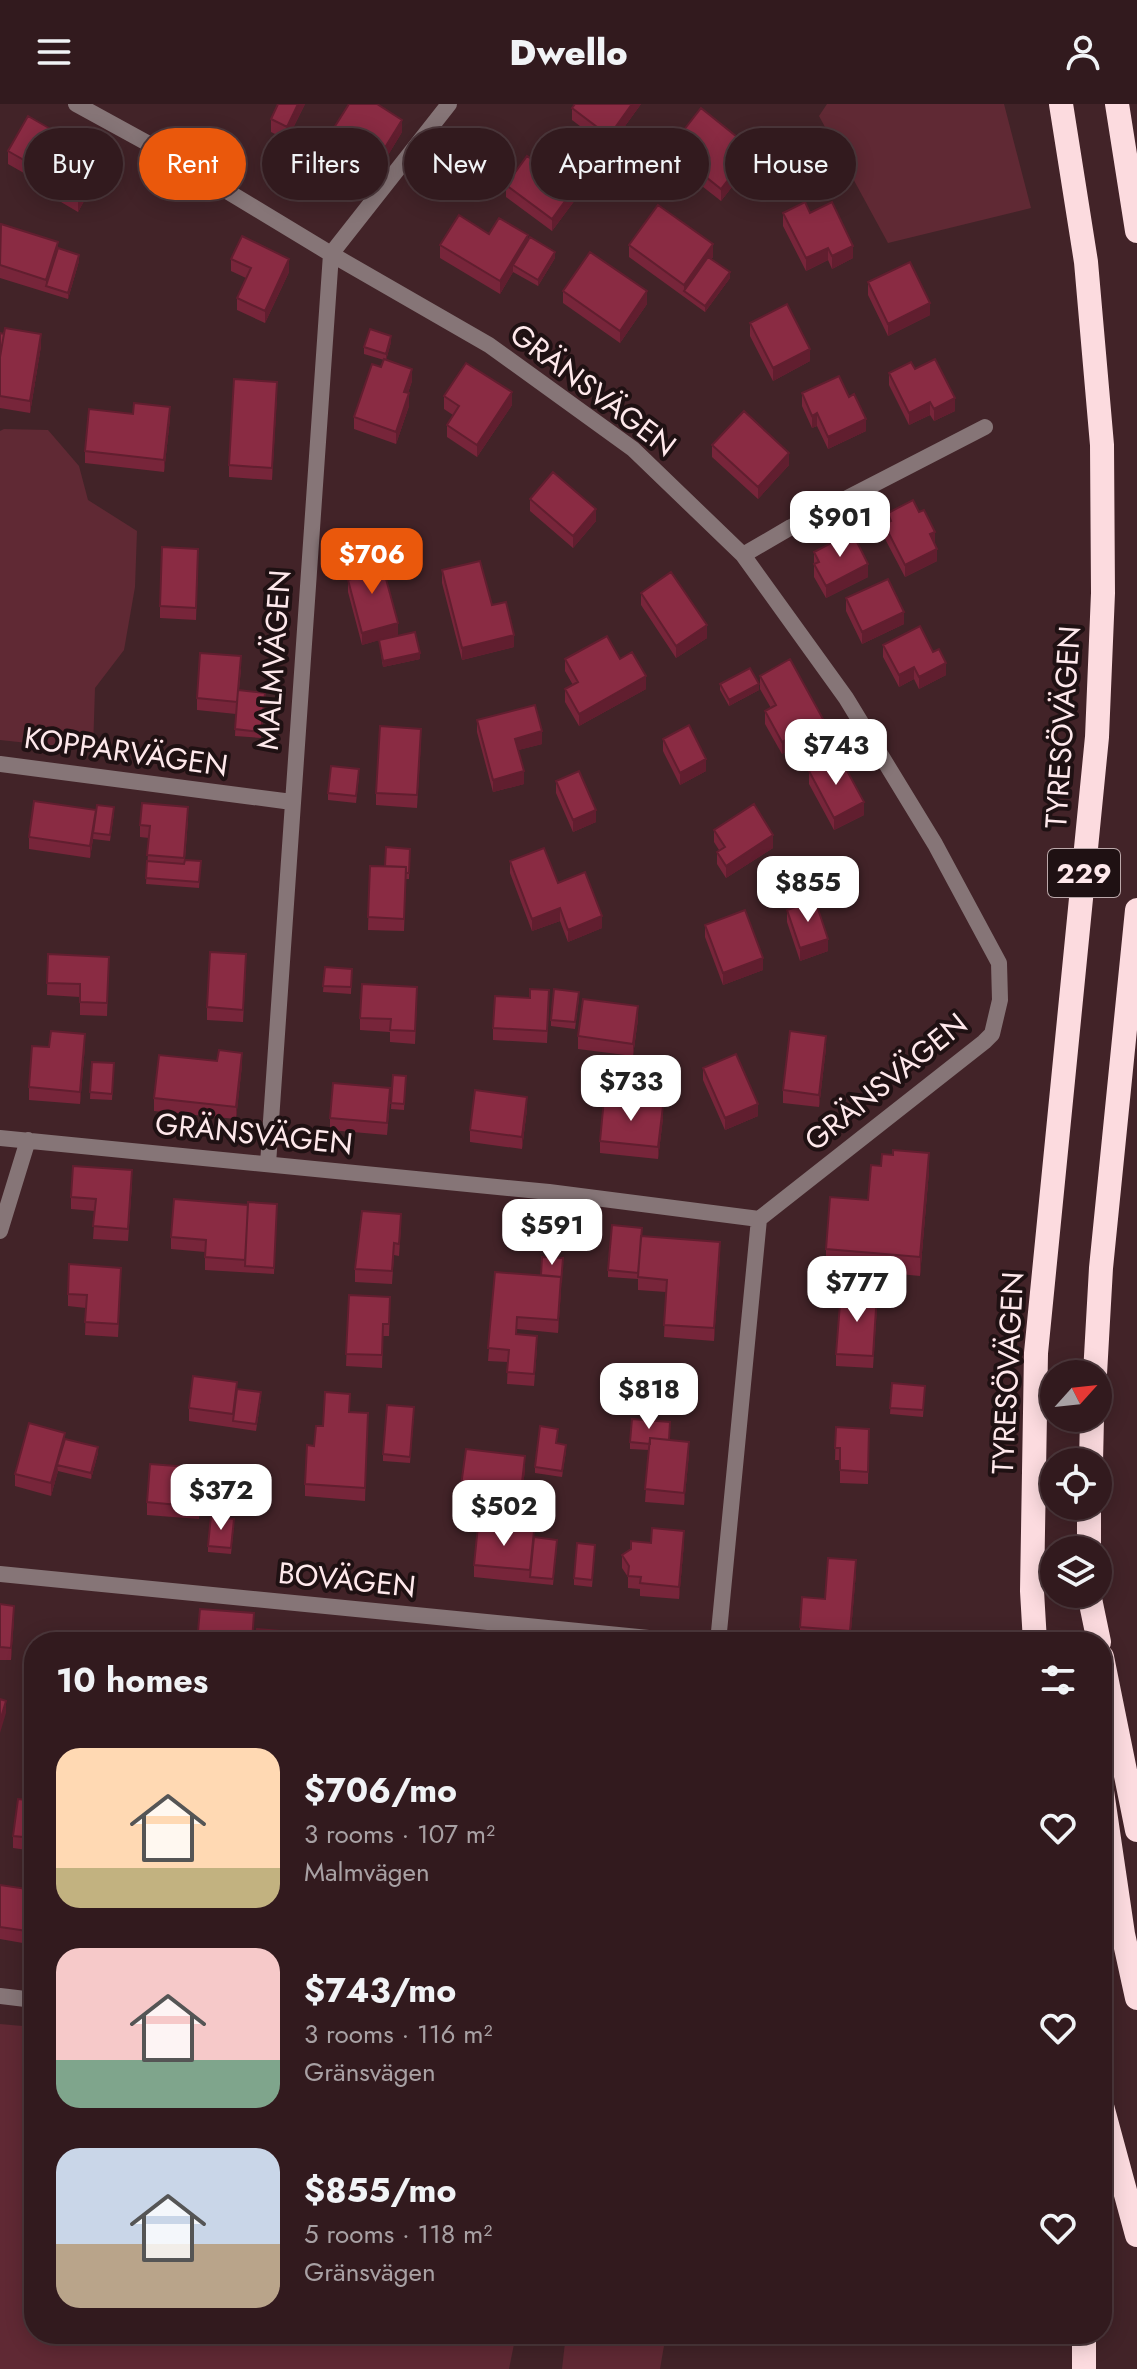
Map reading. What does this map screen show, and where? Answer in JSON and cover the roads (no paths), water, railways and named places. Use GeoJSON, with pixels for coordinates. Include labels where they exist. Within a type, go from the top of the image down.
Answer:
{"type":"FeatureCollection","features":[{"type":"Feature","properties":{"kind":"highway","name":"TYRESÖVÄGEN"},"geometry":{"type":"LineString","coordinates":[[1034,1632],[1032,1591],[1036,1353],[1097,737],[1103,593],[1102,445],[1086,262],[1061,104]]}},
{"type":"Feature","properties":{"kind":"highway"},"geometry":{"type":"LineString","coordinates":[[1117,104],[1137,231]]}},
{"type":"Feature","properties":{"kind":"highway","name":"229"},"geometry":{"type":"LineString","coordinates":[[1096,1360],[1101,1268],[1137,910]]}},
{"type":"Feature","properties":{"kind":"highway"},"geometry":{"type":"LineString","coordinates":[[1090,1608],[1091,1632]]}},
{"type":"Feature","properties":{"kind":"highway"},"geometry":{"type":"LineString","coordinates":[[1092,1608],[1097,1632]]}},
{"type":"Feature","properties":{"kind":"highway"},"geometry":{"type":"LineString","coordinates":[[1112,1706],[1137,1830]]}},
{"type":"Feature","properties":{"kind":"highway"},"geometry":{"type":"LineString","coordinates":[[1112,1859],[1123,1934],[1137,1998]]}},
{"type":"Feature","properties":{"kind":"highway"},"geometry":{"type":"LineString","coordinates":[[1112,2143],[1137,2235]]}},
{"type":"Feature","properties":{"kind":"highway"},"geometry":{"type":"LineString","coordinates":[[1084,2344],[1084,2369]]}},
{"type":"Feature","properties":{"kind":"street","name":"GRÄNSVÄGEN"},"geometry":{"type":"LineString","coordinates":[[0,1138],[549,1192],[759,1219],[992,1034],[997,1017],[1001,973],[999,963],[935,844],[846,698],[743,555],[633,449],[489,345],[76,104]]}},
{"type":"Feature","properties":{"kind":"street"},"geometry":{"type":"LineString","coordinates":[[331,254],[449,104]]}},
{"type":"Feature","properties":{"kind":"street","name":"MALMVÄGEN"},"geometry":{"type":"LineString","coordinates":[[268,1164],[331,254]]}},
{"type":"Feature","properties":{"kind":"street"},"geometry":{"type":"LineString","coordinates":[[743,555],[985,427]]}},
{"type":"Feature","properties":{"kind":"street","name":"KOPPARVÄGEN"},"geometry":{"type":"LineString","coordinates":[[0,764],[292,802]]}},
{"type":"Feature","properties":{"kind":"street"},"geometry":{"type":"LineString","coordinates":[[0,1231],[28,1140]]}},
{"type":"Feature","properties":{"kind":"street"},"geometry":{"type":"LineString","coordinates":[[719,1632],[759,1219]]}},
{"type":"Feature","properties":{"kind":"street","name":"BOVÄGEN"},"geometry":{"type":"LineString","coordinates":[[0,1574],[588,1632]]}},
{"type":"Feature","properties":{"kind":"street"},"geometry":{"type":"LineString","coordinates":[[0,1996],[24,1999]]}}]}
